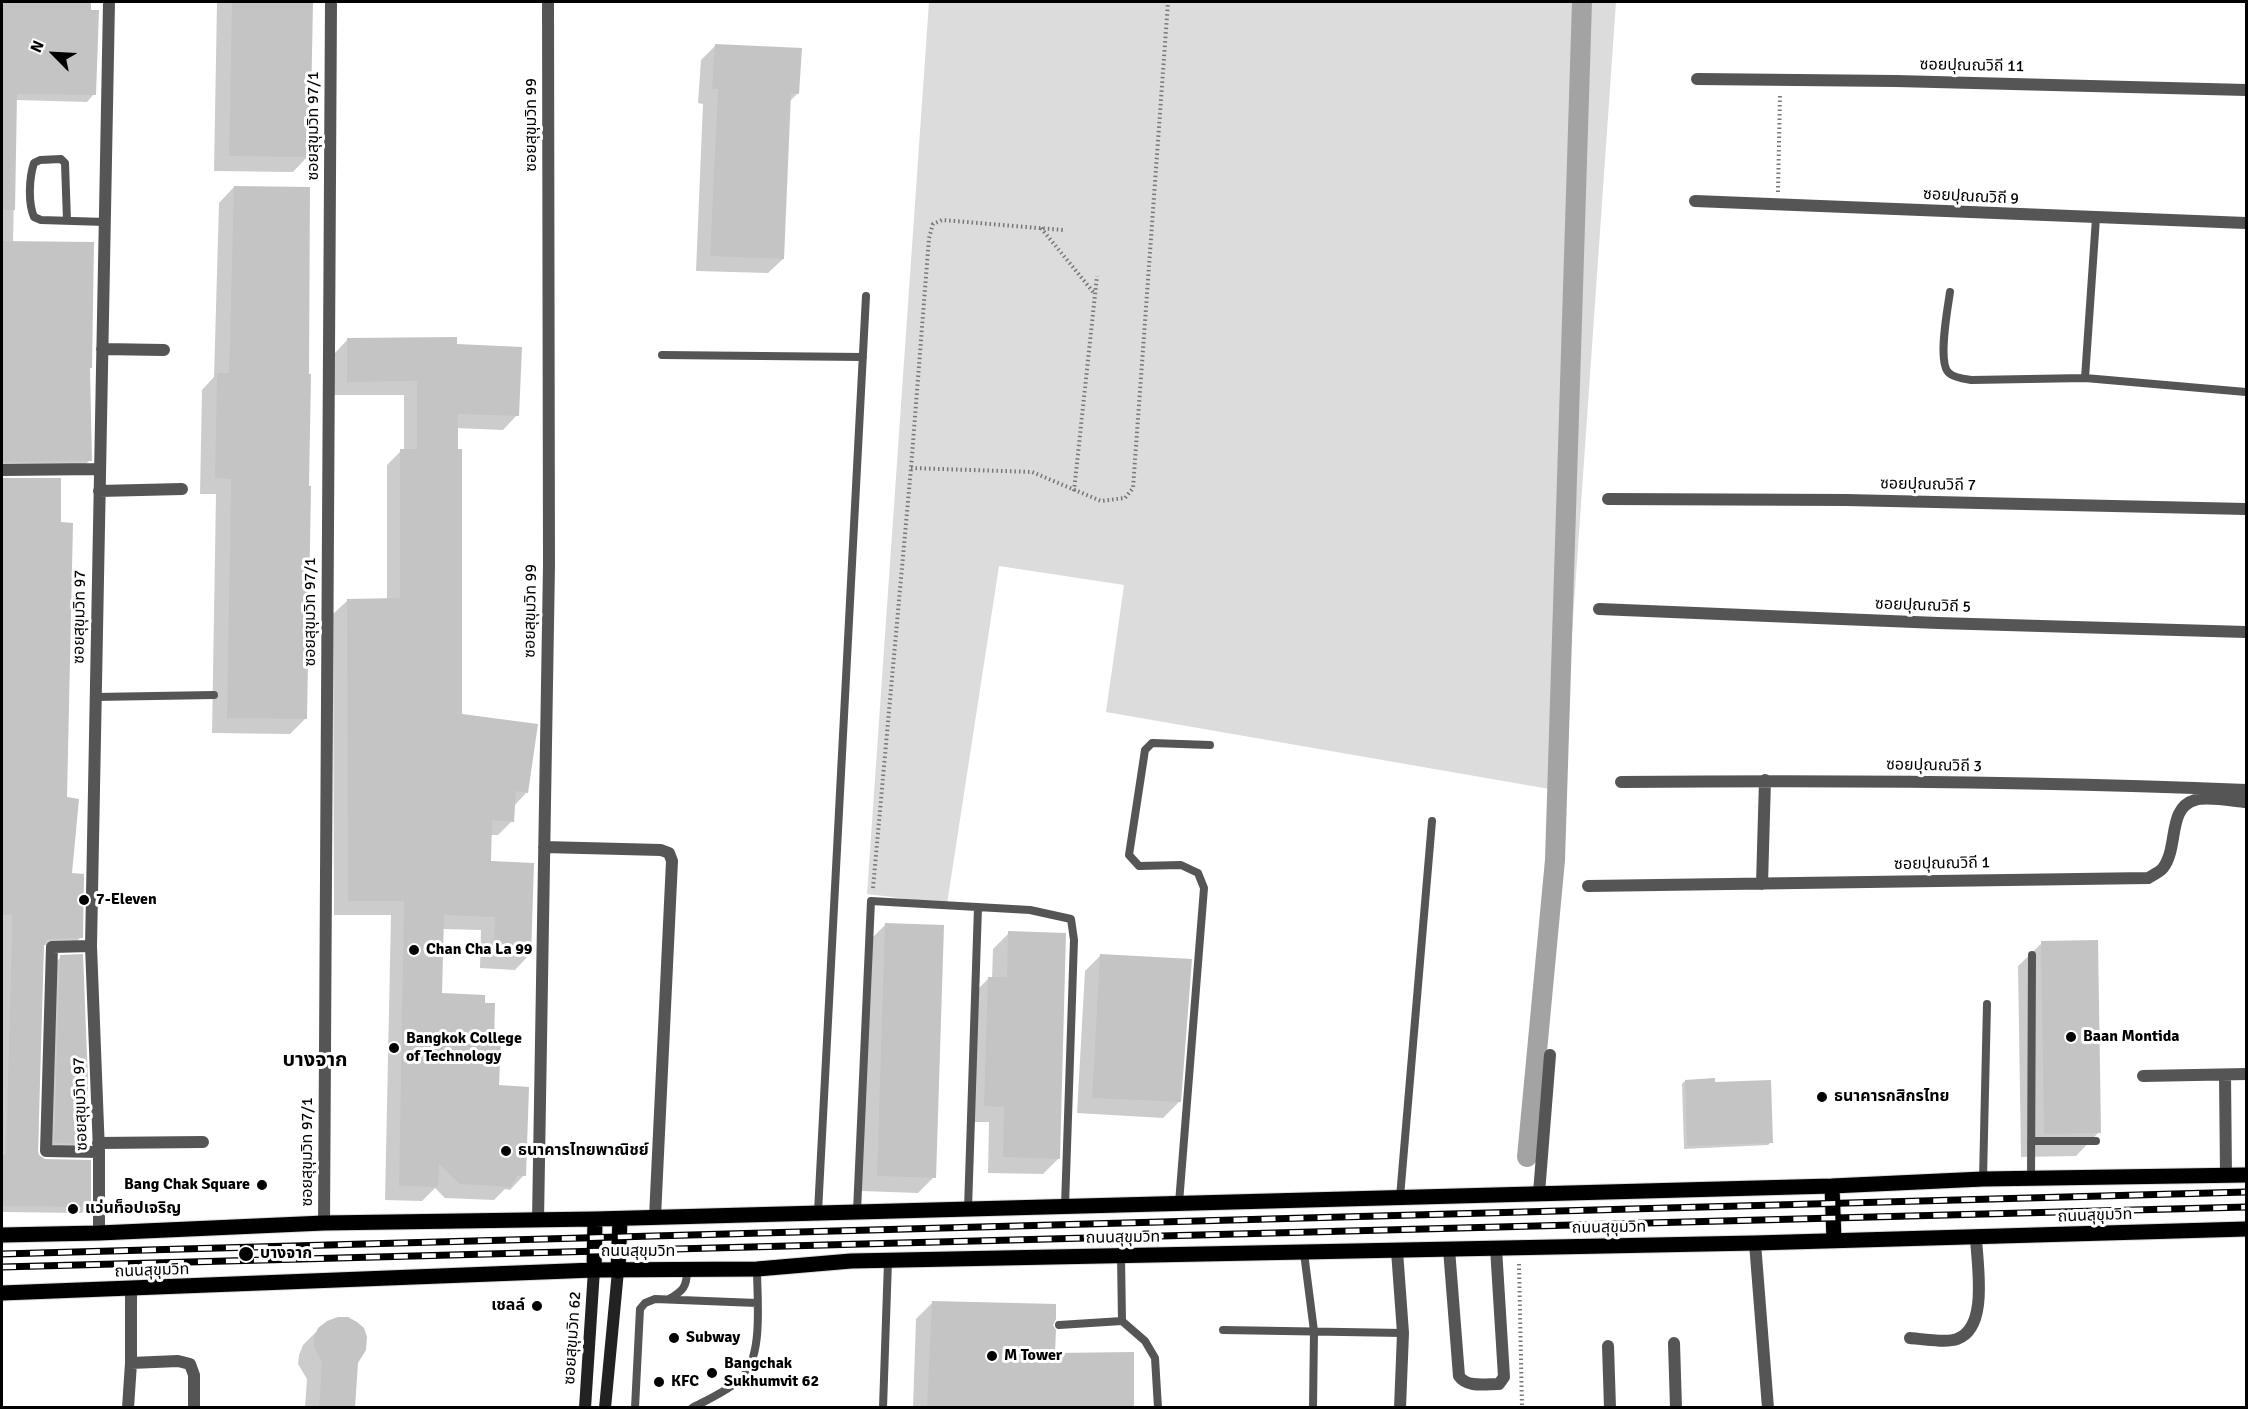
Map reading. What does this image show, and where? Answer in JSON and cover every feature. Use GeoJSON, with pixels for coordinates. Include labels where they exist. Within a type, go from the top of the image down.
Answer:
{"type":"FeatureCollection","features":[{"type":"Feature","properties":{"kind":"main road","name":"ถนนสุขุมวิท"},"geometry":{"type":"LineString","coordinates":[[2,1235],[324,1223],[538,1221],[1832,1186],[1983,1179],[2247,1175]]}},
{"type":"Feature","properties":{"kind":"main road"},"geometry":{"type":"LineString","coordinates":[[1832,1186],[1834,1240]]}},
{"type":"Feature","properties":{"kind":"main road"},"geometry":{"type":"LineString","coordinates":[[618,1271],[620,1218]]}},
{"type":"Feature","properties":{"kind":"main road"},"geometry":{"type":"LineString","coordinates":[[594,1270],[595,1219]]}},
{"type":"Feature","properties":{"kind":"main road","name":"ถนนสุขุมวิท"},"geometry":{"type":"LineString","coordinates":[[2,1293],[131,1290],[594,1270],[757,1269],[851,1261],[1755,1243],[2247,1229]]}},
{"type":"Feature","properties":{"kind":"street","name":"ซอยสุขุมวิท 97"},"geometry":{"type":"LineString","coordinates":[[99,1233],[99,1148],[91,946],[109,2]]}},
{"type":"Feature","properties":{"kind":"street","name":"ซอยสุขุมวิท 97/1"},"geometry":{"type":"LineString","coordinates":[[324,1223],[331,2]]}},
{"type":"Feature","properties":{"kind":"street","name":"ซอยสุขุมวิท 99"},"geometry":{"type":"LineString","coordinates":[[538,1221],[549,565],[548,2]]}},
{"type":"Feature","properties":{"kind":"street","name":"ซอยปุณณวิถี 11"},"geometry":{"type":"LineString","coordinates":[[1697,80],[1896,81],[2247,90]]}},
{"type":"Feature","properties":{"kind":"street","name":"ซอยปุณณวิถี 9"},"geometry":{"type":"LineString","coordinates":[[1695,201],[2247,224]]}},
{"type":"Feature","properties":{"kind":"street"},"geometry":{"type":"LineString","coordinates":[[102,349],[164,350]]}},
{"type":"Feature","properties":{"kind":"street"},"geometry":{"type":"LineString","coordinates":[[2,470],[99,469]]}},
{"type":"Feature","properties":{"kind":"street"},"geometry":{"type":"LineString","coordinates":[[99,491],[182,489]]}},
{"type":"Feature","properties":{"kind":"street","name":"ซอยปุณณวิถี 7"},"geometry":{"type":"LineString","coordinates":[[1608,499],[1869,500],[2247,509]]}},
{"type":"Feature","properties":{"kind":"street","name":"ซอยปุณณวิถี 5"},"geometry":{"type":"LineString","coordinates":[[1599,609],[1938,623],[2247,632]]}},
{"type":"Feature","properties":{"kind":"street"},"geometry":{"type":"LineString","coordinates":[[1762,884],[1765,780]]}},
{"type":"Feature","properties":{"kind":"street","name":"ซอยปุณณวิถี 3"},"geometry":{"type":"LineString","coordinates":[[1621,782],[1765,780],[2247,790]]}},
{"type":"Feature","properties":{"kind":"street","name":"ซอยปุณณวิถี 1"},"geometry":{"type":"LineString","coordinates":[[1588,886],[2148,878],[2163,869],[2170,855],[2179,812],[2184,806],[2197,799],[2247,802]]}},
{"type":"Feature","properties":{"kind":"street"},"geometry":{"type":"LineString","coordinates":[[544,847],[661,850],[669,853],[672,861],[655,1217]]}},
{"type":"Feature","properties":{"kind":"street"},"geometry":{"type":"LineString","coordinates":[[91,946],[52,947],[46,1151],[202,1142]]}},
{"type":"Feature","properties":{"kind":"street"},"geometry":{"type":"LineString","coordinates":[[1539,1193],[1550,1056]]}},
{"type":"Feature","properties":{"kind":"street"},"geometry":{"type":"LineString","coordinates":[[2143,1076],[2247,1074]]}},
{"type":"Feature","properties":{"kind":"street"},"geometry":{"type":"LineString","coordinates":[[2225,1075],[2226,1176]]}},
{"type":"Feature","properties":{"kind":"street"},"geometry":{"type":"LineString","coordinates":[[1910,1338],[1956,1340],[1971,1330],[1978,1313],[1976,1237]]}},
{"type":"Feature","properties":{"kind":"street"},"geometry":{"type":"LineString","coordinates":[[1755,1243],[1768,1407]]}},
{"type":"Feature","properties":{"kind":"street"},"geometry":{"type":"LineString","coordinates":[[1449,1249],[1459,1376],[1463,1382],[1469,1384],[1499,1384],[1504,1377],[1496,1248]]}},
{"type":"Feature","properties":{"kind":"street"},"geometry":{"type":"LineString","coordinates":[[1397,1251],[1403,1333],[1400,1407]]}},
{"type":"Feature","properties":{"kind":"street","name":"ซอยสุขุมวิท 62"},"geometry":{"type":"LineString","coordinates":[[585,1407],[594,1270]]}},
{"type":"Feature","properties":{"kind":"street"},"geometry":{"type":"LineString","coordinates":[[605,1407],[618,1271]]}},
{"type":"Feature","properties":{"kind":"street"},"geometry":{"type":"LineString","coordinates":[[128,1407],[131,1363],[131,1290]]}},
{"type":"Feature","properties":{"kind":"street"},"geometry":{"type":"LineString","coordinates":[[1674,1343],[1676,1407]]}},
{"type":"Feature","properties":{"kind":"street"},"geometry":{"type":"LineString","coordinates":[[1608,1346],[1610,1407]]}},
{"type":"Feature","properties":{"kind":"street"},"geometry":{"type":"LineString","coordinates":[[131,1363],[178,1361],[190,1364],[194,1375],[194,1407]]}},
{"type":"Feature","properties":{"kind":"lane"},"geometry":{"type":"LineString","coordinates":[[67,220],[64,163],[61,159],[40,160],[34,163],[31,172],[34,217],[41,220],[105,222]]}},
{"type":"Feature","properties":{"kind":"lane"},"geometry":{"type":"LineString","coordinates":[[2085,378],[2096,218]]}},
{"type":"Feature","properties":{"kind":"lane"},"geometry":{"type":"LineString","coordinates":[[1950,292],[1944,366],[1949,373],[1961,378],[1972,380],[2085,378],[2247,392]]}},
{"type":"Feature","properties":{"kind":"lane"},"geometry":{"type":"LineString","coordinates":[[818,1212],[866,296]]}},
{"type":"Feature","properties":{"kind":"lane"},"geometry":{"type":"LineString","coordinates":[[662,355],[863,357]]}},
{"type":"Feature","properties":{"kind":"lane"},"geometry":{"type":"LineString","coordinates":[[95,697],[214,695]]}},
{"type":"Feature","properties":{"kind":"lane"},"geometry":{"type":"LineString","coordinates":[[1179,1203],[1204,888],[1198,873],[1181,865],[1139,866],[1129,855],[1144,750],[1152,743],[1210,745]]}},
{"type":"Feature","properties":{"kind":"lane"},"geometry":{"type":"LineString","coordinates":[[1400,1197],[1432,821]]}},
{"type":"Feature","properties":{"kind":"lane"},"geometry":{"type":"LineString","coordinates":[[858,1211],[872,901],[1030,910],[1071,919],[1074,940],[1065,1206]]}},
{"type":"Feature","properties":{"kind":"lane"},"geometry":{"type":"LineString","coordinates":[[968,1209],[978,907]]}},
{"type":"Feature","properties":{"kind":"lane"},"geometry":{"type":"LineString","coordinates":[[2031,1179],[2032,955]]}},
{"type":"Feature","properties":{"kind":"lane"},"geometry":{"type":"LineString","coordinates":[[1983,1179],[1987,1004]]}},
{"type":"Feature","properties":{"kind":"lane"},"geometry":{"type":"LineString","coordinates":[[2031,1141],[2096,1141]]}},
{"type":"Feature","properties":{"kind":"lane"},"geometry":{"type":"LineString","coordinates":[[1304,1253],[1314,1331],[1313,1407]]}},
{"type":"Feature","properties":{"kind":"lane"},"geometry":{"type":"LineString","coordinates":[[1121,1256],[1122,1321]]}},
{"type":"Feature","properties":{"kind":"lane"},"geometry":{"type":"LineString","coordinates":[[884,1407],[888,1261]]}},
{"type":"Feature","properties":{"kind":"lane"},"geometry":{"type":"LineString","coordinates":[[692,1407],[723,1392],[742,1378],[749,1368],[755,1353],[758,1303],[757,1269]]}},
{"type":"Feature","properties":{"kind":"lane"},"geometry":{"type":"LineString","coordinates":[[668,1300],[684,1290],[687,1283],[687,1270]]}},
{"type":"Feature","properties":{"kind":"lane"},"geometry":{"type":"LineString","coordinates":[[635,1407],[640,1309],[645,1303],[655,1299],[758,1303]]}},
{"type":"Feature","properties":{"kind":"lane"},"geometry":{"type":"LineString","coordinates":[[1059,1325],[1122,1321],[1145,1341],[1155,1358],[1158,1407]]}},
{"type":"Feature","properties":{"kind":"lane"},"geometry":{"type":"LineString","coordinates":[[1223,1330],[1403,1333]]}},
{"type":"Feature","properties":{"kind":"path"},"geometry":{"type":"LineString","coordinates":[[911,468],[1032,472],[1101,501],[1125,498],[1133,488],[1168,2]]}},
{"type":"Feature","properties":{"kind":"path"},"geometry":{"type":"LineString","coordinates":[[1778,204],[1780,80]]}},
{"type":"Feature","properties":{"kind":"path"},"geometry":{"type":"LineString","coordinates":[[872,901],[929,238],[933,224],[942,219],[1063,230]]}},
{"type":"Feature","properties":{"kind":"path"},"geometry":{"type":"LineString","coordinates":[[1041,228],[1095,294]]}},
{"type":"Feature","properties":{"kind":"path"},"geometry":{"type":"LineString","coordinates":[[1074,491],[1097,276]]}},
{"type":"Feature","properties":{"kind":"path"},"geometry":{"type":"LineString","coordinates":[[1519,1248],[1522,1407]]}},
{"type":"Feature","properties":{"kind":"shaded area"},"geometry":{"type":"Polygon","coordinates":[[[929,2],[1616,2],[1561,791],[1106,712],[1124,585],[999,566],[947,904],[867,894],[929,2]]]}},
{"type":"Feature","properties":{"kind":"building"},"geometry":{"type":"Polygon","coordinates":[[[2,2],[91,2],[91,10],[99,10],[96,95],[17,94],[15,210],[2,210],[2,2]]]}},
{"type":"Feature","properties":{"kind":"building"},"geometry":{"type":"Polygon","coordinates":[[[232,2],[313,2],[310,157],[229,156],[232,2]]]}},
{"type":"Feature","properties":{"kind":"building"},"geometry":{"type":"Polygon","coordinates":[[[715,44],[802,48],[799,94],[791,93],[784,259],[710,256],[718,89],[712,89],[715,44]]]}},
{"type":"Feature","properties":{"kind":"building"},"geometry":{"type":"Polygon","coordinates":[[[234,186],[310,187],[309,486],[311,486],[307,719],[227,718],[231,479],[215,478],[217,373],[229,373],[234,186]]]}},
{"type":"Feature","properties":{"kind":"building"},"geometry":{"type":"Polygon","coordinates":[[[2,241],[94,242],[92,368],[90,368],[92,461],[2,462],[2,241]]]}},
{"type":"Feature","properties":{"kind":"building"},"geometry":{"type":"Polygon","coordinates":[[[457,337],[457,344],[522,347],[519,416],[458,414],[458,449],[462,449],[462,714],[538,724],[528,793],[516,791],[514,822],[492,820],[491,861],[534,863],[531,956],[493,955],[495,917],[444,915],[442,993],[485,995],[485,1003],[495,1003],[494,1041],[501,1041],[499,1085],[529,1087],[526,1176],[518,1176],[510,1187],[460,1184],[439,1164],[438,1187],[399,1186],[404,901],[348,901],[347,599],[400,598],[400,449],[417,449],[417,381],[347,382],[347,338],[457,337]]]}},
{"type":"Feature","properties":{"kind":"building"},"geometry":{"type":"Polygon","coordinates":[[[2,478],[61,478],[61,522],[73,523],[67,797],[79,799],[72,873],[84,874],[83,938],[51,939],[47,940],[44,946],[38,1151],[39,1155],[45,1159],[91,1160],[91,1207],[2,1206],[2,1155],[6,1155],[12,915],[2,915],[2,478]]]}},
{"type":"Feature","properties":{"kind":"building"},"geometry":{"type":"Polygon","coordinates":[[[885,923],[944,925],[936,1178],[877,1176],[885,923]]]}},
{"type":"Feature","properties":{"kind":"building"},"geometry":{"type":"Polygon","coordinates":[[[1008,931],[1066,933],[1060,1159],[1003,1157],[1004,1107],[984,1106],[988,977],[1007,977],[1008,931]]]}},
{"type":"Feature","properties":{"kind":"building","name":"Baan Montida"},"geometry":{"type":"Polygon","coordinates":[[[2098,940],[2101,1133],[2044,1134],[2041,941],[2098,940]]]}},
{"type":"Feature","properties":{"kind":"building"},"geometry":{"type":"Polygon","coordinates":[[[83,954],[88,1081],[87,1144],[54,1143],[60,955],[83,954]]]}},
{"type":"Feature","properties":{"kind":"building"},"geometry":{"type":"Polygon","coordinates":[[[1100,954],[1192,959],[1181,1102],[1092,1098],[1100,954]]]}},
{"type":"Feature","properties":{"kind":"building"},"geometry":{"type":"Polygon","coordinates":[[[1715,1078],[1715,1082],[1771,1080],[1773,1143],[1687,1146],[1685,1080],[1715,1078]]]}},
{"type":"Feature","properties":{"kind":"building","name":"M Tower"},"geometry":{"type":"Polygon","coordinates":[[[932,1301],[1056,1304],[1056,1319],[1053,1325],[1056,1330],[1055,1353],[1134,1352],[1134,1407],[927,1407],[932,1301]]]}},
{"type":"Feature","properties":{"kind":"building"},"geometry":{"type":"Polygon","coordinates":[[[338,1317],[348,1317],[357,1322],[364,1328],[367,1337],[366,1350],[358,1363],[355,1407],[319,1407],[322,1363],[314,1347],[314,1338],[318,1328],[338,1317]]]}},
{"type":"Feature","properties":{"kind":"waterway"},"geometry":{"type":"LineString","coordinates":[[1527,1157],[1555,860],[1582,2]]}},
{"type":"Feature","properties":{"kind":"railway"},"geometry":{"type":"LineString","coordinates":[[2,1254],[2246,1192]]}},
{"type":"Feature","properties":{"kind":"railway"},"geometry":{"type":"LineString","coordinates":[[2,1267],[2246,1207]]}},
{"type":"Feature","properties":{"kind":"place","name":"7-Eleven"},"geometry":{"type":"Point","coordinates":[84,900]}},
{"type":"Feature","properties":{"kind":"place","name":"Chan Cha La 99"},"geometry":{"type":"Point","coordinates":[414,950]}},
{"type":"Feature","properties":{"kind":"place","name":"Baan Montida"},"geometry":{"type":"Point","coordinates":[2071,1037]}},
{"type":"Feature","properties":{"kind":"place","name":"Bangkok College of Technology"},"geometry":{"type":"Point","coordinates":[394,1048]}},
{"type":"Feature","properties":{"kind":"place","name":"ธนาคารกสิกรไทย"},"geometry":{"type":"Point","coordinates":[1822,1097]}},
{"type":"Feature","properties":{"kind":"place","name":"ธนาคารไทยพาณิชย์"},"geometry":{"type":"Point","coordinates":[506,1151]}},
{"type":"Feature","properties":{"kind":"place","name":"Bang Chak Square"},"geometry":{"type":"Point","coordinates":[262,1185]}},
{"type":"Feature","properties":{"kind":"place","name":"แว่นท็อปเจริญ"},"geometry":{"type":"Point","coordinates":[73,1209]}},
{"type":"Feature","properties":{"kind":"place","name":"บางจาก"},"geometry":{"type":"Point","coordinates":[246,1254]}},
{"type":"Feature","properties":{"kind":"place","name":"เชลล์"},"geometry":{"type":"Point","coordinates":[537,1306]}},
{"type":"Feature","properties":{"kind":"place","name":"Subway"},"geometry":{"type":"Point","coordinates":[674,1338]}},
{"type":"Feature","properties":{"kind":"place","name":"M Tower"},"geometry":{"type":"Point","coordinates":[992,1356]}},
{"type":"Feature","properties":{"kind":"place","name":"Bangchak Sukhumvit 62"},"geometry":{"type":"Point","coordinates":[712,1373]}},
{"type":"Feature","properties":{"kind":"place","name":"KFC"},"geometry":{"type":"Point","coordinates":[659,1382]}},
{"type":"Feature","properties":{"kind":"district","name":"บางจาก"},"geometry":{"type":"Point","coordinates":[315,1061]}}]}
